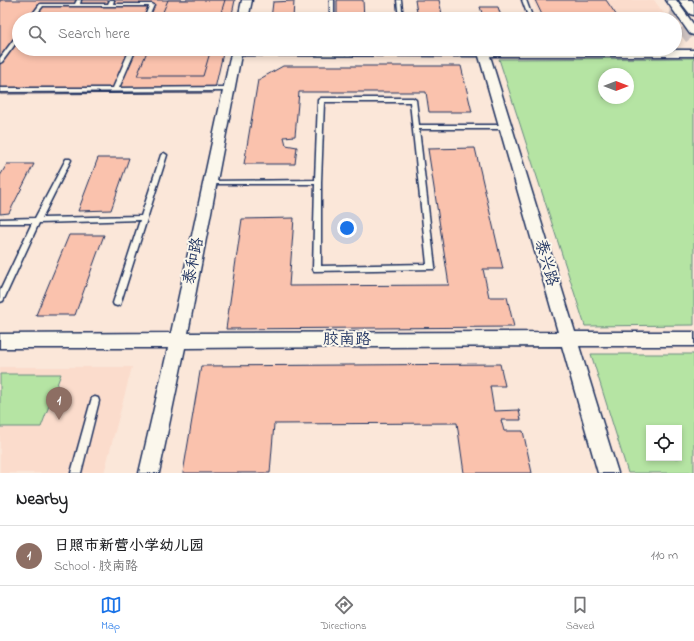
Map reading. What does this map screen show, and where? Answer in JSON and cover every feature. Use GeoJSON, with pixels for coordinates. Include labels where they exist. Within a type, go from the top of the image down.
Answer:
{"type":"FeatureCollection","features":[{"type":"Feature","properties":{"kind":"street"},"geometry":{"type":"LineString","coordinates":[[244,12],[247,0]]}},
{"type":"Feature","properties":{"kind":"street"},"geometry":{"type":"LineString","coordinates":[[671,0],[680,12]]}},
{"type":"Feature","properties":{"kind":"street"},"geometry":{"type":"LineString","coordinates":[[685,0],[694,11]]}},
{"type":"Feature","properties":{"kind":"street"},"geometry":{"type":"LineString","coordinates":[[682,15],[694,32]]}},
{"type":"Feature","properties":{"kind":"street"},"geometry":{"type":"LineString","coordinates":[[682,53],[694,53]]}},
{"type":"Feature","properties":{"kind":"street","name":"泰和路"},"geometry":{"type":"LineString","coordinates":[[149,473],[178,341],[236,56]]}},
{"type":"Feature","properties":{"kind":"street","name":"泰兴路"},"geometry":{"type":"LineString","coordinates":[[485,56],[608,473]]}},
{"type":"Feature","properties":{"kind":"street","name":"胶南路"},"geometry":{"type":"LineString","coordinates":[[0,341],[694,339]]}},
{"type":"Feature","properties":{"kind":"lane"},"geometry":{"type":"LineString","coordinates":[[110,5],[112,0]]}},
{"type":"Feature","properties":{"kind":"lane"},"geometry":{"type":"LineString","coordinates":[[332,0],[332,12]]}},
{"type":"Feature","properties":{"kind":"lane"},"geometry":{"type":"LineString","coordinates":[[399,0],[400,12]]}},
{"type":"Feature","properties":{"kind":"lane"},"geometry":{"type":"LineString","coordinates":[[524,0],[528,12]]}},
{"type":"Feature","properties":{"kind":"lane"},"geometry":{"type":"LineString","coordinates":[[36,12],[42,5],[78,2],[110,5],[152,5],[149,12]]}},
{"type":"Feature","properties":{"kind":"lane"},"geometry":{"type":"LineString","coordinates":[[0,61],[12,45]]}},
{"type":"Feature","properties":{"kind":"lane"},"geometry":{"type":"LineString","coordinates":[[115,90],[130,56]]}},
{"type":"Feature","properties":{"kind":"lane"},"geometry":{"type":"LineString","coordinates":[[0,90],[229,89]]}},
{"type":"Feature","properties":{"kind":"lane"},"geometry":{"type":"LineString","coordinates":[[321,100],[413,100],[431,267],[317,269],[318,182],[321,100]]}},
{"type":"Feature","properties":{"kind":"lane"},"geometry":{"type":"LineString","coordinates":[[416,127],[506,127]]}},
{"type":"Feature","properties":{"kind":"lane"},"geometry":{"type":"LineString","coordinates":[[117,303],[164,155]]}},
{"type":"Feature","properties":{"kind":"lane"},"geometry":{"type":"LineString","coordinates":[[0,299],[37,220],[68,160]]}},
{"type":"Feature","properties":{"kind":"lane"},"geometry":{"type":"LineString","coordinates":[[210,183],[318,182]]}},
{"type":"Feature","properties":{"kind":"lane"},"geometry":{"type":"LineString","coordinates":[[0,221],[144,218]]}},
{"type":"Feature","properties":{"kind":"lane"},"geometry":{"type":"LineString","coordinates":[[76,473],[95,401]]}},
{"type":"Feature","properties":{"kind":"shaded area"},"geometry":{"type":"Polygon","coordinates":[[[532,0],[654,0],[663,12],[537,12],[532,0]]]}},
{"type":"Feature","properties":{"kind":"shaded area"},"geometry":{"type":"Polygon","coordinates":[[[0,367],[132,367],[104,473],[0,473],[0,367]]]}},
{"type":"Feature","properties":{"kind":"green space"},"geometry":{"type":"Polygon","coordinates":[[[694,58],[694,325],[585,326],[499,59],[694,58]]]}},
{"type":"Feature","properties":{"kind":"green space"},"geometry":{"type":"Polygon","coordinates":[[[591,354],[694,354],[694,473],[628,473],[591,354]]]}},
{"type":"Feature","properties":{"kind":"green space"},"geometry":{"type":"Polygon","coordinates":[[[0,374],[61,374],[41,427],[0,427],[0,374]]]}},
{"type":"Feature","properties":{"kind":"building"},"geometry":{"type":"Polygon","coordinates":[[[0,0],[11,0],[0,11],[0,0]]]}},
{"type":"Feature","properties":{"kind":"building"},"geometry":{"type":"Polygon","coordinates":[[[0,0],[235,0],[232,12],[12,12],[12,56],[222,56],[214,93],[0,94],[0,0]]]}},
{"type":"Feature","properties":{"kind":"building"},"geometry":{"type":"Polygon","coordinates":[[[168,0],[225,0],[221,12],[163,12],[168,0]]]}},
{"type":"Feature","properties":{"kind":"building"},"geometry":{"type":"Polygon","coordinates":[[[337,0],[363,0],[364,12],[337,12],[337,0]]]}},
{"type":"Feature","properties":{"kind":"building"},"geometry":{"type":"Polygon","coordinates":[[[415,0],[439,0],[442,12],[417,12],[415,0]]]}},
{"type":"Feature","properties":{"kind":"building"},"geometry":{"type":"Polygon","coordinates":[[[535,0],[606,0],[614,12],[541,12],[535,0]]]}},
{"type":"Feature","properties":{"kind":"building"},"geometry":{"type":"Polygon","coordinates":[[[294,1],[293,12],[272,12],[273,2],[294,1]]]}},
{"type":"Feature","properties":{"kind":"building"},"geometry":{"type":"Polygon","coordinates":[[[480,7],[498,7],[500,12],[482,12],[480,7]]]}},
{"type":"Feature","properties":{"kind":"building"},"geometry":{"type":"Polygon","coordinates":[[[145,56],[209,56],[203,76],[137,76],[145,56]]]}},
{"type":"Feature","properties":{"kind":"building"},"geometry":{"type":"Polygon","coordinates":[[[283,66],[461,66],[472,112],[429,112],[426,92],[299,92],[295,136],[284,137],[286,145],[297,147],[295,164],[244,164],[258,80],[283,66]]]}},
{"type":"Feature","properties":{"kind":"building"},"geometry":{"type":"Polygon","coordinates":[[[475,148],[503,269],[483,269],[489,297],[507,297],[514,327],[226,329],[242,219],[294,218],[289,286],[449,285],[428,149],[475,148]]]}},
{"type":"Feature","properties":{"kind":"building"},"geometry":{"type":"Polygon","coordinates":[[[98,158],[129,158],[111,210],[78,211],[98,158]]]}},
{"type":"Feature","properties":{"kind":"building"},"geometry":{"type":"Polygon","coordinates":[[[7,164],[34,164],[9,213],[0,214],[0,176],[7,164]]]}},
{"type":"Feature","properties":{"kind":"building"},"geometry":{"type":"Polygon","coordinates":[[[69,235],[104,235],[75,315],[36,315],[69,235]]]}},
{"type":"Feature","properties":{"kind":"building"},"geometry":{"type":"Polygon","coordinates":[[[500,364],[505,386],[490,386],[494,411],[519,410],[521,420],[501,420],[504,431],[523,431],[532,473],[464,473],[457,423],[274,424],[270,473],[183,473],[201,366],[500,364]]]}},
{"type":"Feature","properties":{"kind":"tunnel"},"geometry":{"type":"LineString","coordinates":[[677,12],[676,5],[694,2]]}},
{"type":"Feature","properties":{"kind":"tunnel"},"geometry":{"type":"LineString","coordinates":[[682,25],[694,41]]}},
{"type":"Feature","properties":{"kind":"place","name":"日照市新营小学幼儿园"},"geometry":{"type":"Point","coordinates":[59,420]}}]}
